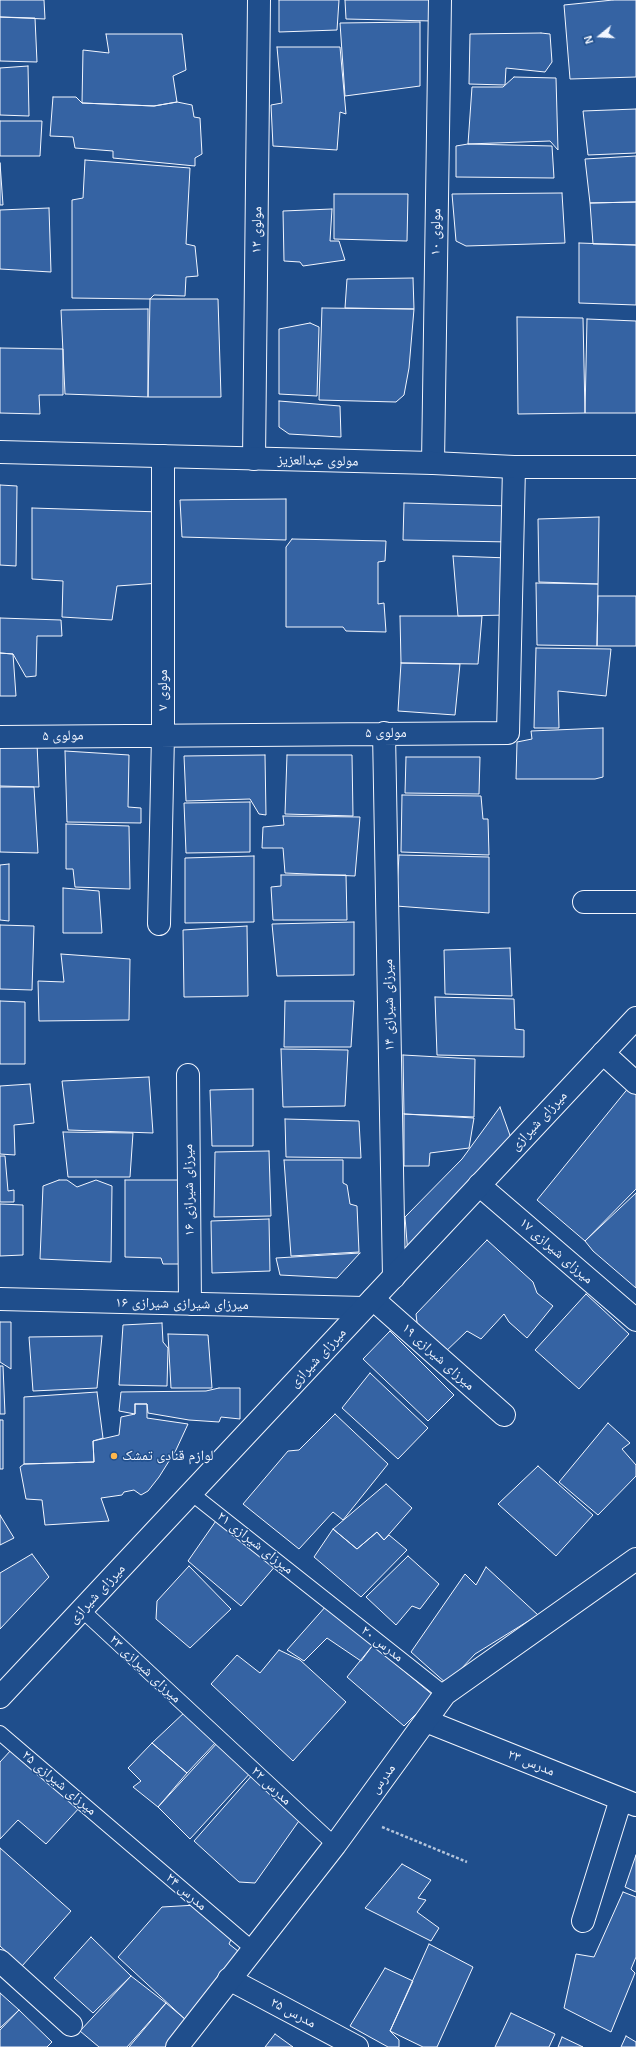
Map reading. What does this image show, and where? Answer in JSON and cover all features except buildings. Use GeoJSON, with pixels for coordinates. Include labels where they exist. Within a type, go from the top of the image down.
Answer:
{"type":"FeatureCollection","features":[{"type":"Feature","properties":{"kind":"street","name":"مولوی ۱۲"},"geometry":{"type":"LineString","coordinates":[[254,459],[259,0]]}},
{"type":"Feature","properties":{"kind":"street","name":"مولوی ۱۰"},"geometry":{"type":"LineString","coordinates":[[432,463],[440,0]]}},
{"type":"Feature","properties":{"kind":"street","name":"مولوی عبدالعزیز"},"geometry":{"type":"LineString","coordinates":[[0,452],[432,463],[514,467],[636,467]]}},
{"type":"Feature","properties":{"kind":"street","name":"مولوی ۷"},"geometry":{"type":"LineString","coordinates":[[159,924],[163,735],[163,456]]}},
{"type":"Feature","properties":{"kind":"street","name":"مولوی ۵"},"geometry":{"type":"LineString","coordinates":[[0,737],[508,733],[514,467]]}},
{"type":"Feature","properties":{"kind":"street","name":"میرزای شیرازی ۱۴"},"geometry":{"type":"LineString","coordinates":[[384,733],[394,1277]]}},
{"type":"Feature","properties":{"kind":"street"},"geometry":{"type":"LineString","coordinates":[[584,902],[636,902]]}},
{"type":"Feature","properties":{"kind":"street","name":"میرزای شیرازی"},"geometry":{"type":"LineString","coordinates":[[0,1697],[636,1018]]}},
{"type":"Feature","properties":{"kind":"street"},"geometry":{"type":"LineString","coordinates":[[603,1053],[636,1083]]}},
{"type":"Feature","properties":{"kind":"street","name":"میرزای شیرازی ۱۶"},"geometry":{"type":"LineString","coordinates":[[188,1075],[190,1304]]}},
{"type":"Feature","properties":{"kind":"street","name":"میرزای شیرازی ۱۷"},"geometry":{"type":"LineString","coordinates":[[479,1185],[634,1318]]}},
{"type":"Feature","properties":{"kind":"street","name":"میرزای شیرازی شیرازی ۱۶"},"geometry":{"type":"LineString","coordinates":[[0,1299],[190,1304],[368,1304]]}},
{"type":"Feature","properties":{"kind":"street","name":"میرزای شیرازی ۱۹"},"geometry":{"type":"LineString","coordinates":[[368,1304],[504,1415]]}},
{"type":"Feature","properties":{"kind":"street","name":"مدرس"},"geometry":{"type":"LineString","coordinates":[[177,2047],[335,1845],[445,1694],[636,1559]]}},
{"type":"Feature","properties":{"kind":"street","name":"مدرس ۲۳"},"geometry":{"type":"LineString","coordinates":[[426,1721],[628,1802]]}},
{"type":"Feature","properties":{"kind":"street"},"geometry":{"type":"LineString","coordinates":[[583,1921],[628,1802]]}},
{"type":"Feature","properties":{"kind":"street"},"geometry":{"type":"LineString","coordinates":[[0,1960],[71,2025]]}},
{"type":"Feature","properties":{"kind":"street","name":"مدرس ۲۵"},"geometry":{"type":"LineString","coordinates":[[229,1980],[357,2047]]}},
{"type":"Feature","properties":{"kind":"lane","name":"میرزای شیرازی ۲۱"},"geometry":{"type":"LineString","coordinates":[[191,1493],[318,1593]]}},
{"type":"Feature","properties":{"kind":"lane","name":"مدرس ۲۰"},"geometry":{"type":"LineString","coordinates":[[318,1593],[445,1694]]}},
{"type":"Feature","properties":{"kind":"lane","name":"میرزای شیرازی ۲۳"},"geometry":{"type":"LineString","coordinates":[[82,1610],[208,1727]]}},
{"type":"Feature","properties":{"kind":"lane","name":"مدرس ۲۲"},"geometry":{"type":"LineString","coordinates":[[208,1727],[335,1845]]}},
{"type":"Feature","properties":{"kind":"lane","name":"میرزای شیرازی ۲۵"},"geometry":{"type":"LineString","coordinates":[[0,1733],[118,1833]]}},
{"type":"Feature","properties":{"kind":"lane","name":"مدرس ۲۴"},"geometry":{"type":"LineString","coordinates":[[118,1833],[254,1950]]}},
{"type":"Feature","properties":{"kind":"path"},"geometry":{"type":"LineString","coordinates":[[355,1817],[467,1862]]}},
{"type":"Feature","properties":{"kind":"place","name":"لوازم قنادی تمشک"},"geometry":{"type":"Point","coordinates":[114,1456]}}]}
